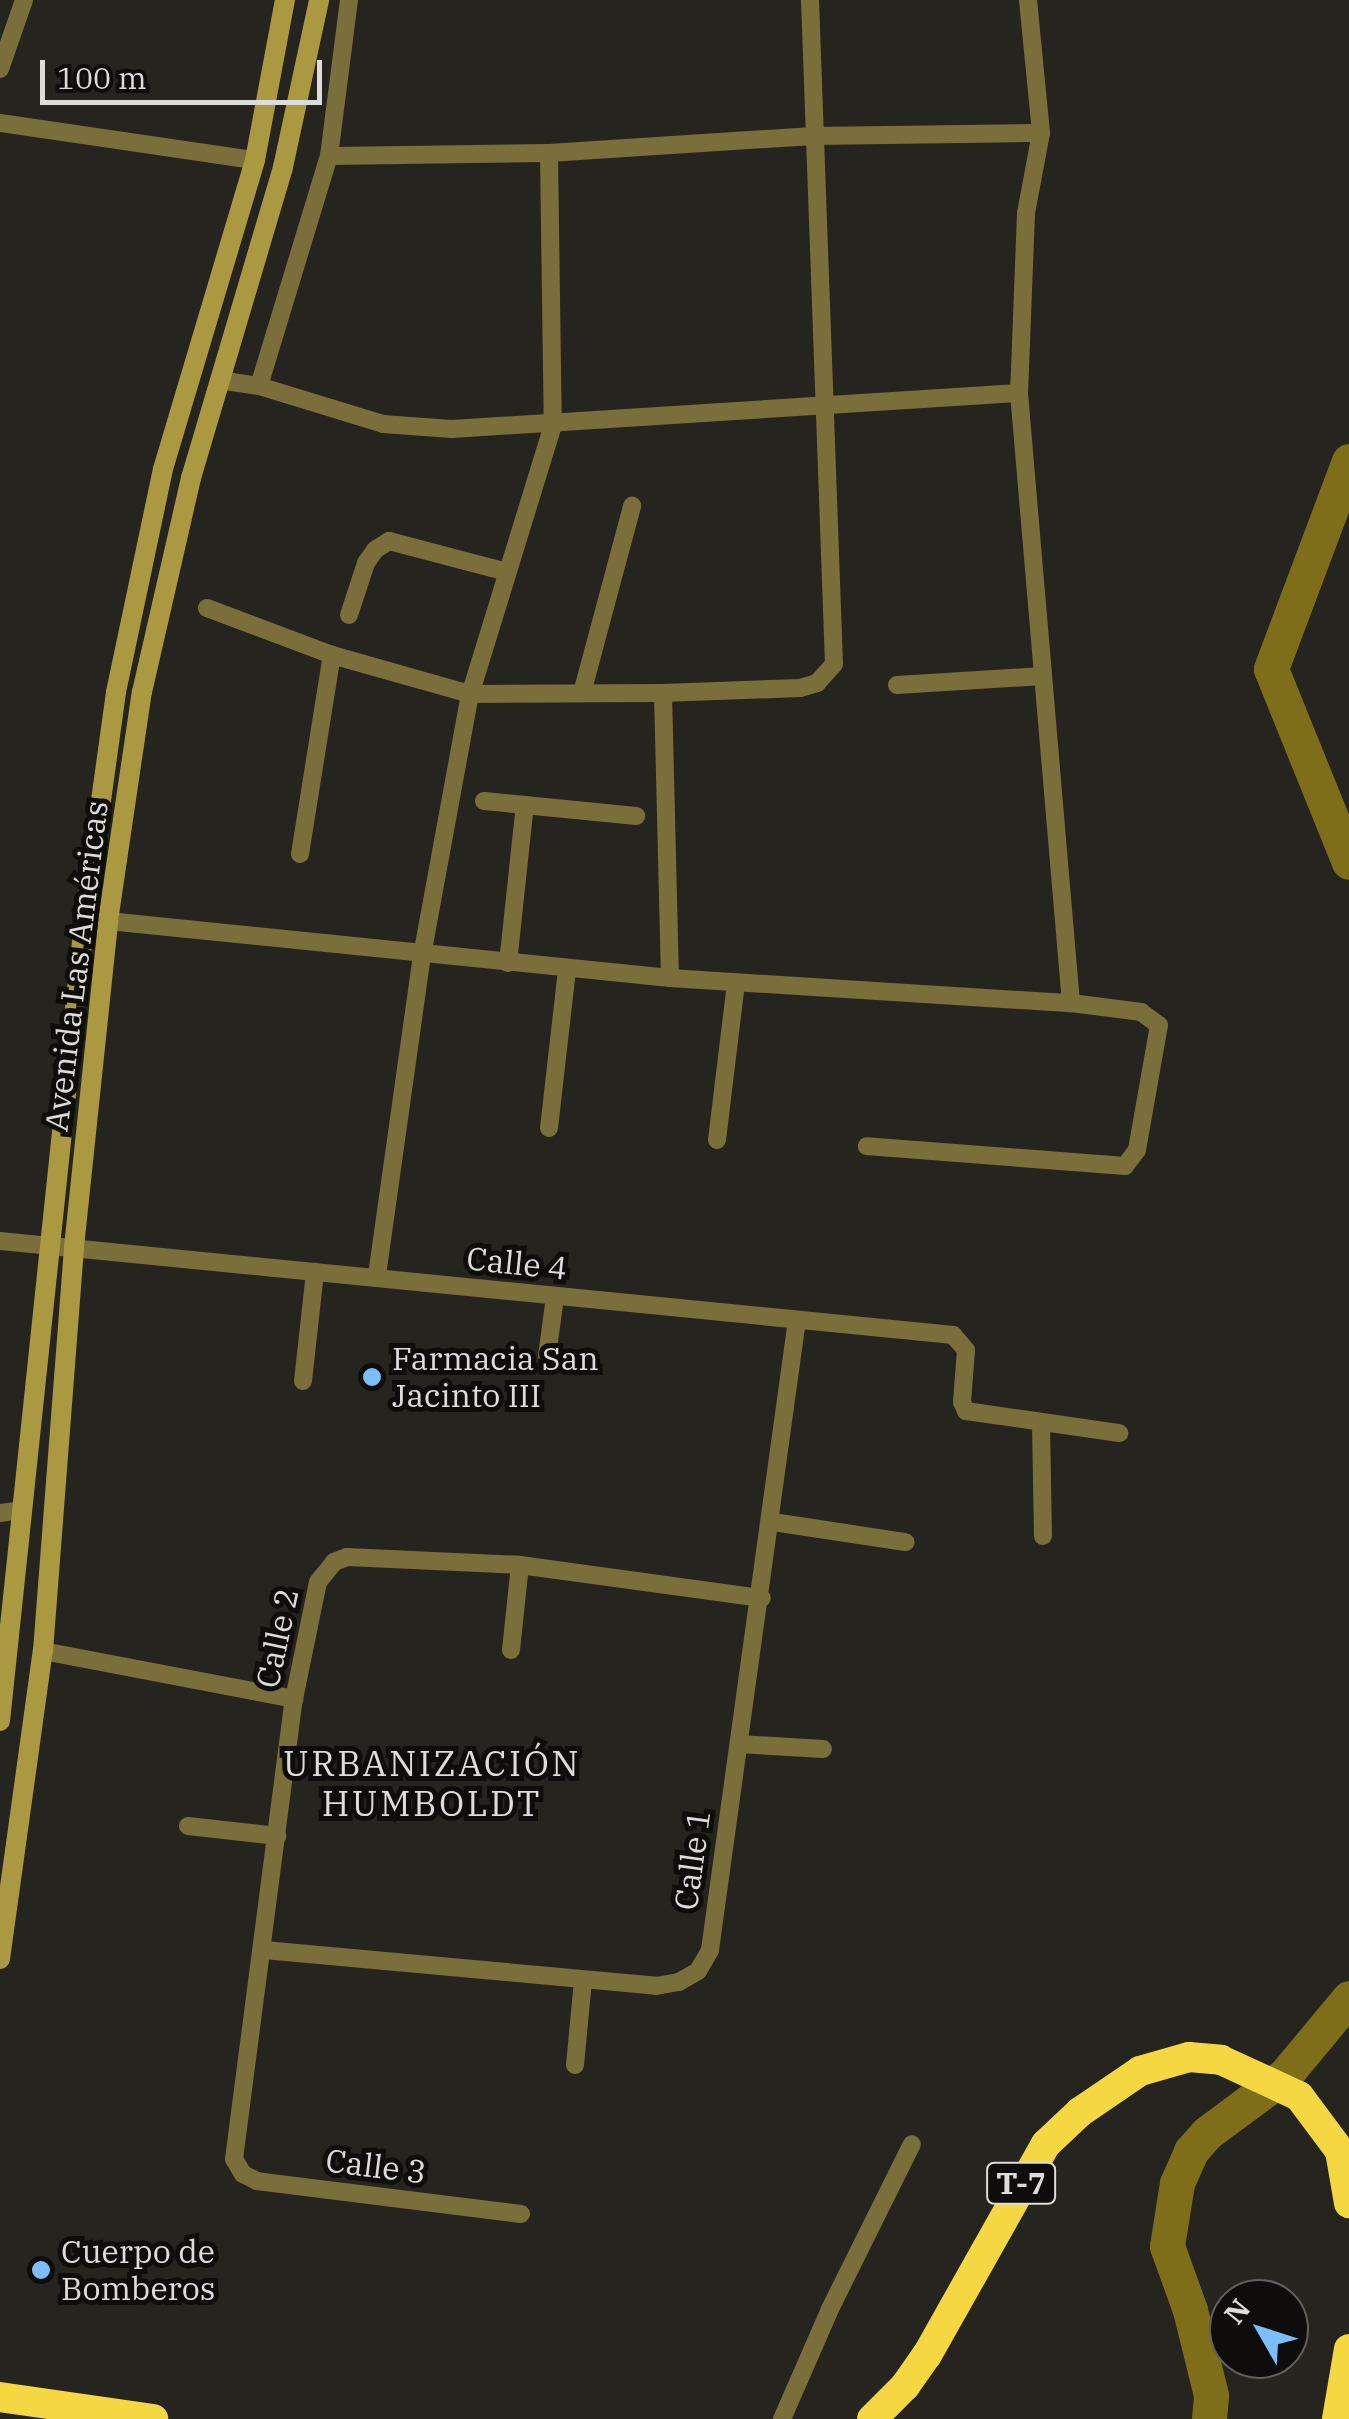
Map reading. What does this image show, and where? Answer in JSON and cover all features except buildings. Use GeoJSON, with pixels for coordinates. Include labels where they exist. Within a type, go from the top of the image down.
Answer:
{"type":"FeatureCollection","features":[{"type":"Feature","properties":{"kind":"highway","name":"T-7"},"geometry":{"type":"LineString","coordinates":[[872,2419],[906,2386],[927,2356],[1046,2144],[1080,2112],[1140,2071],[1189,2057],[1220,2060],[1299,2096],[1340,2151],[1349,2204]]}},
{"type":"Feature","properties":{"kind":"highway"},"geometry":{"type":"LineString","coordinates":[[1337,2419],[1349,2349]]}},
{"type":"Feature","properties":{"kind":"highway"},"geometry":{"type":"LineString","coordinates":[[0,2397],[153,2419]]}},
{"type":"Feature","properties":{"kind":"street"},"geometry":{"type":"LineString","coordinates":[[0,68],[24,0]]}},
{"type":"Feature","properties":{"kind":"street","name":"Avenida Las Américas"},"geometry":{"type":"LineString","coordinates":[[0,1722],[4,1650],[83,934],[126,638],[163,469],[255,160],[285,0]]}},
{"type":"Feature","properties":{"kind":"street","name":"Avenida Las Américas"},"geometry":{"type":"LineString","coordinates":[[0,1959],[43,1651],[74,1248],[108,921],[149,660],[172,547],[283,167],[319,0]]}},
{"type":"Feature","properties":{"kind":"street"},"geometry":{"type":"LineString","coordinates":[[259,386],[328,156],[349,0]]}},
{"type":"Feature","properties":{"kind":"street"},"geometry":{"type":"LineString","coordinates":[[207,608],[332,655],[470,694],[662,694],[817,684],[834,664],[810,0]]}},
{"type":"Feature","properties":{"kind":"street"},"geometry":{"type":"LineString","coordinates":[[1028,0],[1040,133],[1026,212],[1019,393],[1070,1003]]}},
{"type":"Feature","properties":{"kind":"street"},"geometry":{"type":"LineString","coordinates":[[0,123],[255,160]]}},
{"type":"Feature","properties":{"kind":"street"},"geometry":{"type":"LineString","coordinates":[[328,156],[548,153],[812,136],[1040,133]]}},
{"type":"Feature","properties":{"kind":"street"},"geometry":{"type":"LineString","coordinates":[[376,1277],[422,955],[470,694],[553,425],[548,153]]}},
{"type":"Feature","properties":{"kind":"street"},"geometry":{"type":"LineString","coordinates":[[219,380],[259,386],[384,424],[452,430],[1019,393]]}},
{"type":"Feature","properties":{"kind":"street"},"geometry":{"type":"LineString","coordinates":[[582,693],[632,506]]}},
{"type":"Feature","properties":{"kind":"street"},"geometry":{"type":"LineString","coordinates":[[348,616],[366,563],[375,550],[390,541],[507,572]]}},
{"type":"Feature","properties":{"kind":"street"},"geometry":{"type":"LineString","coordinates":[[300,854],[332,655]]}},
{"type":"Feature","properties":{"kind":"street"},"geometry":{"type":"LineString","coordinates":[[896,686],[1042,676]]}},
{"type":"Feature","properties":{"kind":"street"},"geometry":{"type":"LineString","coordinates":[[662,694],[670,978]]}},
{"type":"Feature","properties":{"kind":"street"},"geometry":{"type":"LineString","coordinates":[[484,802],[636,816]]}},
{"type":"Feature","properties":{"kind":"street"},"geometry":{"type":"LineString","coordinates":[[508,963],[525,806]]}},
{"type":"Feature","properties":{"kind":"street"},"geometry":{"type":"LineString","coordinates":[[108,921],[670,978],[1070,1003],[1141,1012],[1158,1024],[1138,1150],[1131,1162],[1118,1168],[867,1146]]}},
{"type":"Feature","properties":{"kind":"street"},"geometry":{"type":"LineString","coordinates":[[549,1128],[567,969]]}},
{"type":"Feature","properties":{"kind":"street"},"geometry":{"type":"LineString","coordinates":[[717,1140],[736,982]]}},
{"type":"Feature","properties":{"kind":"street","name":"Calle 4"},"geometry":{"type":"LineString","coordinates":[[0,1241],[954,1336],[966,1350],[962,1402],[966,1412],[1041,1423]]}},
{"type":"Feature","properties":{"kind":"street"},"geometry":{"type":"LineString","coordinates":[[304,1382],[315,1272]]}},
{"type":"Feature","properties":{"kind":"street"},"geometry":{"type":"LineString","coordinates":[[547,1356],[555,1297]]}},
{"type":"Feature","properties":{"kind":"street","name":"Calle 1"},"geometry":{"type":"LineString","coordinates":[[264,1950],[656,1986],[679,1982],[698,1971],[710,1950],[762,1598],[797,1320]]}},
{"type":"Feature","properties":{"kind":"street"},"geometry":{"type":"LineString","coordinates":[[1043,1536],[1041,1423],[1118,1433]]}},
{"type":"Feature","properties":{"kind":"street"},"geometry":{"type":"LineString","coordinates":[[0,1513],[22,1510]]}},
{"type":"Feature","properties":{"kind":"street"},"geometry":{"type":"LineString","coordinates":[[772,1522],[905,1542]]}},
{"type":"Feature","properties":{"kind":"street","name":"Calle 2"},"geometry":{"type":"LineString","coordinates":[[234,2159],[294,1699],[318,1582],[334,1562],[347,1556],[520,1565],[762,1598]]}},
{"type":"Feature","properties":{"kind":"street"},"geometry":{"type":"LineString","coordinates":[[511,1650],[520,1565]]}},
{"type":"Feature","properties":{"kind":"street"},"geometry":{"type":"LineString","coordinates":[[43,1651],[294,1699]]}},
{"type":"Feature","properties":{"kind":"street"},"geometry":{"type":"LineString","coordinates":[[739,1744],[823,1748]]}},
{"type":"Feature","properties":{"kind":"street"},"geometry":{"type":"LineString","coordinates":[[188,1826],[276,1836]]}},
{"type":"Feature","properties":{"kind":"street"},"geometry":{"type":"LineString","coordinates":[[574,2065],[583,1980]]}},
{"type":"Feature","properties":{"kind":"street"},"geometry":{"type":"LineString","coordinates":[[782,2419],[830,2309],[912,2144]]}},
{"type":"Feature","properties":{"kind":"street","name":"Calle 3"},"geometry":{"type":"LineString","coordinates":[[234,2159],[243,2174],[257,2181],[521,2214]]}},
{"type":"Feature","properties":{"kind":"waterway"},"geometry":{"type":"LineString","coordinates":[[1349,461],[1271,669],[1349,862]]}},
{"type":"Feature","properties":{"kind":"waterway"},"geometry":{"type":"LineString","coordinates":[[1209,2419],[1211,2395],[1190,2310],[1167,2246],[1177,2183],[1191,2151],[1207,2133],[1285,2075],[1349,1998]]}},
{"type":"Feature","properties":{"kind":"place","name":"Farmacia San Jacinto III"},"geometry":{"type":"Point","coordinates":[372,1377]}},
{"type":"Feature","properties":{"kind":"place","name":"Cuerpo de Bomberos"},"geometry":{"type":"Point","coordinates":[41,2270]}},
{"type":"Feature","properties":{"kind":"district","name":"URBANIZACIÓN HUMBOLDT"},"geometry":{"type":"Point","coordinates":[432,1783]}}]}
